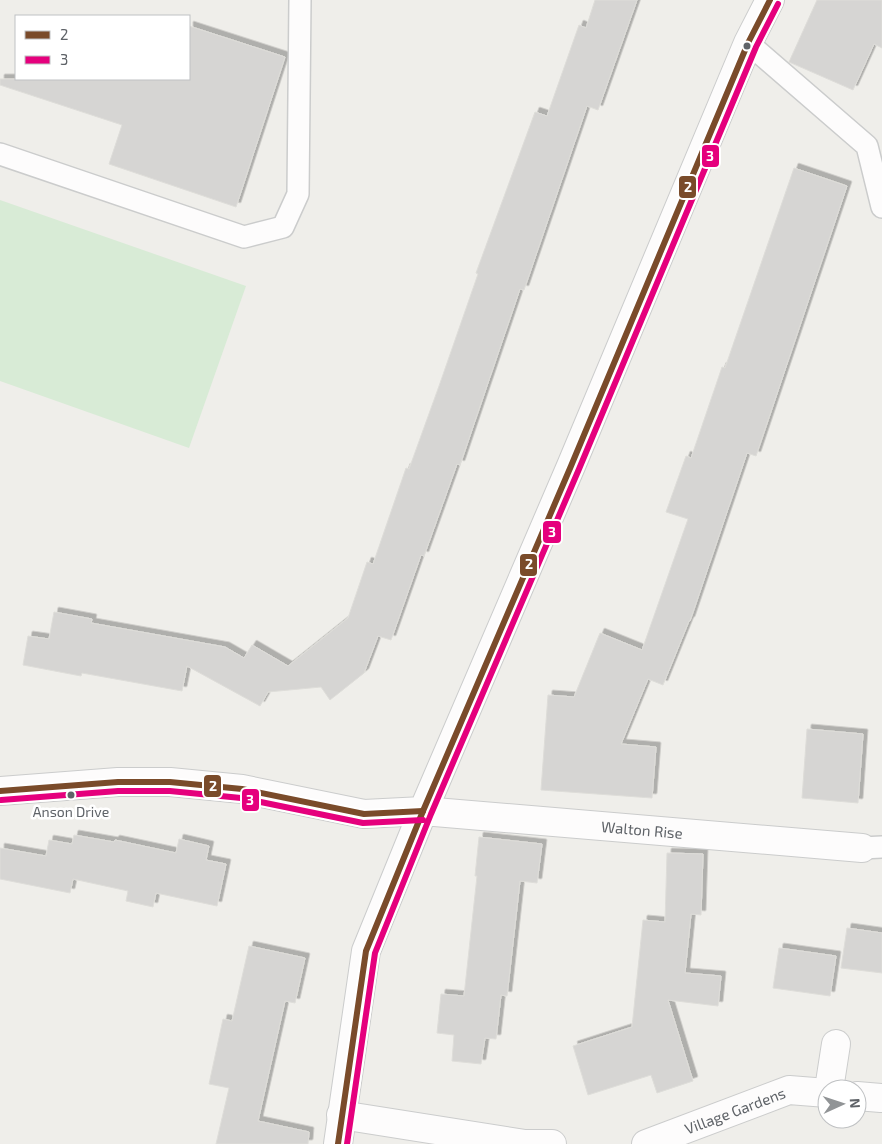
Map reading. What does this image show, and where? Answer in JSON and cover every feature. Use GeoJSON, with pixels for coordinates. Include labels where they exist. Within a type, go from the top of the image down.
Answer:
{"type":"FeatureCollection","features":[{"type":"Feature","properties":{"kind":"street"},"geometry":{"type":"LineString","coordinates":[[338,1144],[366,951],[423,811],[748,43],[770,0]]}},
{"type":"Feature","properties":{"kind":"street","name":"Walton Rise"},"geometry":{"type":"LineString","coordinates":[[0,791],[118,782],[170,782],[242,789],[364,814],[423,811],[872,847]]}},
{"type":"Feature","properties":{"kind":"street"},"geometry":{"type":"LineString","coordinates":[[831,1079],[836,1044]]}},
{"type":"Feature","properties":{"kind":"street","name":"Village Gardens"},"geometry":{"type":"LineString","coordinates":[[646,1144],[789,1090],[817,1092]]}},
{"type":"Feature","properties":{"kind":"street"},"geometry":{"type":"LineString","coordinates":[[342,1115],[526,1144],[552,1144]]}},
{"type":"Feature","properties":{"kind":"lane"},"geometry":{"type":"LineString","coordinates":[[0,154],[244,237],[283,227],[298,194],[300,0]]}},
{"type":"Feature","properties":{"kind":"lane"},"geometry":{"type":"LineString","coordinates":[[748,43],[867,146],[882,207]]}},
{"type":"Feature","properties":{"kind":"green space"},"geometry":{"type":"Polygon","coordinates":[[[0,200],[246,286],[189,448],[0,381],[0,200]]]}},
{"type":"Feature","properties":{"kind":"building"},"geometry":{"type":"Polygon","coordinates":[[[595,0],[637,0],[598,110],[587,106],[524,290],[520,289],[460,465],[457,464],[424,556],[421,555],[391,640],[378,636],[364,673],[330,700],[321,687],[268,692],[260,706],[187,666],[182,691],[82,673],[81,676],[23,665],[28,636],[49,639],[54,612],[92,619],[91,623],[225,647],[244,658],[252,645],[288,666],[348,618],[367,562],[373,564],[406,468],[409,469],[478,274],[476,273],[535,112],[547,116],[579,25],[586,28],[595,0]]]}},
{"type":"Feature","properties":{"kind":"building"},"geometry":{"type":"Polygon","coordinates":[[[817,0],[882,0],[882,48],[874,44],[853,90],[789,62],[817,0]]]}},
{"type":"Feature","properties":{"kind":"building"},"geometry":{"type":"Polygon","coordinates":[[[190,26],[285,57],[236,207],[109,164],[122,125],[0,85],[0,79],[190,80],[190,26]]]}},
{"type":"Feature","properties":{"kind":"building"},"geometry":{"type":"Polygon","coordinates":[[[794,168],[847,186],[756,456],[747,453],[690,621],[663,685],[648,679],[621,744],[656,747],[652,798],[541,790],[548,695],[574,697],[600,633],[642,650],[688,519],[666,512],[686,456],[691,458],[722,367],[725,368],[794,168]]]}},
{"type":"Feature","properties":{"kind":"building"},"geometry":{"type":"Polygon","coordinates":[[[807,729],[863,734],[858,803],[802,798],[807,729]]]}},
{"type":"Feature","properties":{"kind":"building"},"geometry":{"type":"Polygon","coordinates":[[[74,835],[114,842],[115,840],[176,853],[179,839],[209,846],[206,860],[226,864],[217,906],[156,893],[153,907],[126,901],[128,891],[73,879],[70,893],[0,879],[0,848],[46,856],[49,840],[72,844],[74,835]]]}},
{"type":"Feature","properties":{"kind":"building"},"geometry":{"type":"Polygon","coordinates":[[[479,837],[542,844],[537,883],[520,881],[507,996],[501,995],[496,1039],[485,1038],[481,1064],[452,1061],[454,1035],[437,1033],[441,994],[464,996],[477,876],[475,876],[479,837]]]}},
{"type":"Feature","properties":{"kind":"building"},"geometry":{"type":"Polygon","coordinates":[[[667,853],[703,854],[701,915],[691,914],[685,973],[721,976],[718,1006],[668,1000],[693,1081],[657,1093],[651,1075],[588,1095],[573,1046],[632,1027],[643,920],[665,922],[667,853]]]}},
{"type":"Feature","properties":{"kind":"building"},"geometry":{"type":"Polygon","coordinates":[[[847,928],[882,933],[882,973],[841,968],[847,928]]]}},
{"type":"Feature","properties":{"kind":"building"},"geometry":{"type":"Polygon","coordinates":[[[249,946],[305,958],[295,1003],[285,1001],[258,1121],[309,1132],[308,1144],[216,1144],[229,1088],[209,1084],[223,1019],[232,1021],[249,946]]]}},
{"type":"Feature","properties":{"kind":"building"},"geometry":{"type":"Polygon","coordinates":[[[779,948],[836,956],[830,996],[773,988],[779,948]]]}},
{"type":"Feature","properties":{"kind":"transit line","name":"2"},"geometry":{"type":"LineString","coordinates":[[338,1144],[366,951],[423,811],[571,466],[748,43],[770,0]]}},
{"type":"Feature","properties":{"kind":"transit line","name":"3"},"geometry":{"type":"LineString","coordinates":[[347,1144],[375,953],[431,814],[579,469],[756,47],[778,4]]}},
{"type":"Feature","properties":{"kind":"transit line","name":"2"},"geometry":{"type":"LineString","coordinates":[[0,791],[118,782],[170,782],[242,789],[364,814],[423,811]]}},
{"type":"Feature","properties":{"kind":"transit line","name":"3"},"geometry":{"type":"LineString","coordinates":[[1,800],[118,791],[170,791],[241,798],[363,823],[423,820]]}},
{"type":"Feature","properties":{"kind":"place","name":"Anson Drive"},"geometry":{"type":"Point","coordinates":[71,795]}}]}
